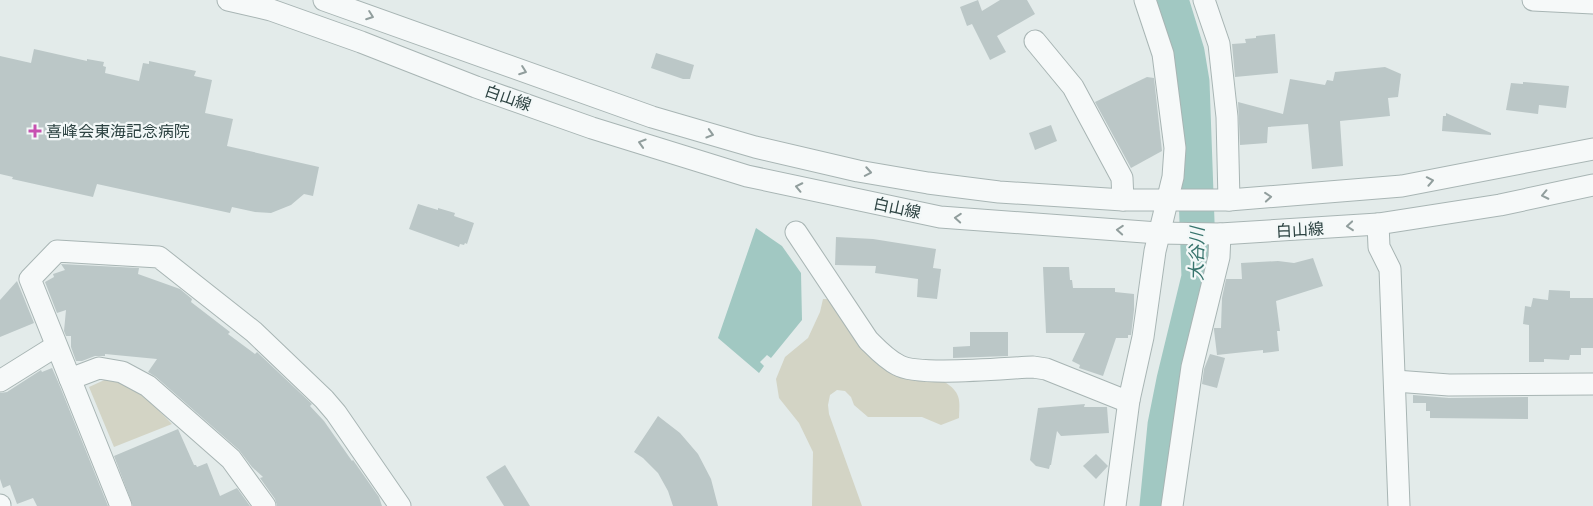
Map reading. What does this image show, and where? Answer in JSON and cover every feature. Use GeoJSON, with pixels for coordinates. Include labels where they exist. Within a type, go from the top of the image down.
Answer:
{"type":"FeatureCollection","features":[{"type":"Feature","properties":{"kind":"street","name":"白山線"},"geometry":{"type":"LineString","coordinates":[[228,0],[271,10],[574,121],[747,176],[940,217],[1164,233],[1217,234],[1378,224],[1500,205],[1593,185]]}},
{"type":"Feature","properties":{"kind":"street","name":"白山線"},"geometry":{"type":"LineString","coordinates":[[324,0],[635,111],[755,147],[858,170],[998,192],[1123,200],[1224,200],[1402,186],[1593,149]]}},
{"type":"Feature","properties":{"kind":"street"},"geometry":{"type":"LineString","coordinates":[[1204,0],[1219,44],[1227,117],[1224,200]]}},
{"type":"Feature","properties":{"kind":"street"},"geometry":{"type":"LineString","coordinates":[[1533,0],[1593,3]]}},
{"type":"Feature","properties":{"kind":"street"},"geometry":{"type":"LineString","coordinates":[[1114,506],[1129,400],[1171,200],[1175,148],[1163,54],[1144,4]]}},
{"type":"Feature","properties":{"kind":"street"},"geometry":{"type":"LineString","coordinates":[[1036,41],[1073,87],[1122,178],[1123,200]]}},
{"type":"Feature","properties":{"kind":"street"},"geometry":{"type":"LineString","coordinates":[[1378,224],[1379,247],[1390,269],[1399,506]]}},
{"type":"Feature","properties":{"kind":"street"},"geometry":{"type":"LineString","coordinates":[[796,232],[868,340],[899,366],[926,372],[1033,367],[1046,369],[1121,399],[1129,400]]}},
{"type":"Feature","properties":{"kind":"street"},"geometry":{"type":"LineString","coordinates":[[1172,506],[1192,367],[1219,257],[1217,234]]}},
{"type":"Feature","properties":{"kind":"street"},"geometry":{"type":"LineString","coordinates":[[121,506],[30,279],[57,251],[159,258],[254,332],[324,399],[336,413],[400,506]]}},
{"type":"Feature","properties":{"kind":"street"},"geometry":{"type":"LineString","coordinates":[[0,381],[56,346]]}},
{"type":"Feature","properties":{"kind":"street"},"geometry":{"type":"LineString","coordinates":[[70,379],[99,368],[122,372],[148,386],[231,459],[264,506]]}},
{"type":"Feature","properties":{"kind":"street"},"geometry":{"type":"LineString","coordinates":[[1395,381],[1449,385],[1593,384]]}},
{"type":"Feature","properties":{"kind":"shaded area"},"geometry":{"type":"Polygon","coordinates":[[[756,228],[782,246],[801,273],[802,320],[771,358],[767,355],[760,362],[764,366],[759,373],[718,338],[756,228]]]}},
{"type":"Feature","properties":{"kind":"shaded area"},"geometry":{"type":"Polygon","coordinates":[[[823,299],[833,299],[864,341],[943,381],[953,389],[959,401],[959,418],[941,425],[922,417],[868,417],[854,405],[851,397],[845,391],[837,390],[830,395],[829,414],[862,506],[812,506],[813,452],[799,423],[779,398],[776,379],[785,357],[808,338],[820,312],[823,299]]]}},
{"type":"Feature","properties":{"kind":"shaded area"},"geometry":{"type":"Polygon","coordinates":[[[111,377],[139,390],[172,424],[114,447],[89,387],[111,377]]]}},
{"type":"Feature","properties":{"kind":"building"},"geometry":{"type":"Polygon","coordinates":[[[978,0],[982,11],[1000,0],[1027,0],[1035,14],[997,36],[1006,52],[990,60],[972,24],[967,26],[960,7],[978,0]]]}},
{"type":"Feature","properties":{"kind":"building"},"geometry":{"type":"Polygon","coordinates":[[[1275,34],[1278,73],[1235,77],[1232,44],[1246,43],[1245,39],[1256,38],[1256,36],[1275,34]]]}},
{"type":"Feature","properties":{"kind":"building"},"geometry":{"type":"Polygon","coordinates":[[[34,49],[87,61],[87,59],[104,62],[103,66],[106,67],[105,73],[139,81],[143,63],[149,64],[149,61],[196,71],[194,76],[212,80],[205,113],[233,119],[227,146],[319,167],[313,196],[304,194],[291,205],[271,213],[232,207],[230,213],[97,184],[93,197],[12,179],[13,177],[0,174],[0,56],[31,63],[34,49]]]}},
{"type":"Feature","properties":{"kind":"building"},"geometry":{"type":"Polygon","coordinates":[[[656,53],[694,65],[690,79],[683,79],[651,68],[656,53]]]}},
{"type":"Feature","properties":{"kind":"building"},"geometry":{"type":"Polygon","coordinates":[[[1385,67],[1401,74],[1398,97],[1388,98],[1390,116],[1340,121],[1343,166],[1312,169],[1308,124],[1268,127],[1267,143],[1240,145],[1238,102],[1283,114],[1290,79],[1325,85],[1327,80],[1333,81],[1335,72],[1385,67]]]}},
{"type":"Feature","properties":{"kind":"building"},"geometry":{"type":"Polygon","coordinates":[[[1147,77],[1154,78],[1162,151],[1131,168],[1095,102],[1147,77]]]}},
{"type":"Feature","properties":{"kind":"building"},"geometry":{"type":"Polygon","coordinates":[[[1523,82],[1569,86],[1566,108],[1539,105],[1538,114],[1506,110],[1511,83],[1523,84],[1523,82]]]}},
{"type":"Feature","properties":{"kind":"building"},"geometry":{"type":"Polygon","coordinates":[[[1446,113],[1491,133],[1491,135],[1442,131],[1443,116],[1446,116],[1446,113]]]}},
{"type":"Feature","properties":{"kind":"building"},"geometry":{"type":"Polygon","coordinates":[[[1051,125],[1057,141],[1035,150],[1029,133],[1051,125]]]}},
{"type":"Feature","properties":{"kind":"building"},"geometry":{"type":"Polygon","coordinates":[[[418,204],[455,213],[454,216],[474,223],[467,244],[460,244],[459,247],[409,229],[418,204]]]}},
{"type":"Feature","properties":{"kind":"building"},"geometry":{"type":"Polygon","coordinates":[[[836,237],[873,239],[936,249],[933,268],[941,269],[937,299],[917,297],[918,279],[875,273],[876,266],[835,265],[836,237]]]}},
{"type":"Feature","properties":{"kind":"building"},"geometry":{"type":"Polygon","coordinates":[[[1313,258],[1323,286],[1276,301],[1280,331],[1277,331],[1279,351],[1263,353],[1263,350],[1217,355],[1214,328],[1221,328],[1222,298],[1226,279],[1242,279],[1241,263],[1278,261],[1294,263],[1313,258]]]}},
{"type":"Feature","properties":{"kind":"building"},"geometry":{"type":"Polygon","coordinates":[[[61,264],[139,268],[138,274],[180,289],[192,299],[191,302],[230,332],[228,334],[255,354],[257,352],[312,404],[310,406],[324,421],[353,460],[379,497],[382,506],[277,506],[275,499],[260,478],[263,477],[252,467],[239,450],[148,372],[157,359],[105,354],[105,356],[95,356],[82,361],[76,361],[71,347],[71,336],[66,336],[64,331],[66,310],[57,313],[45,282],[54,277],[53,274],[65,270],[61,264]]]}},
{"type":"Feature","properties":{"kind":"building"},"geometry":{"type":"Polygon","coordinates":[[[1043,267],[1069,267],[1073,288],[1115,288],[1115,292],[1134,294],[1131,335],[1128,335],[1128,338],[1116,338],[1103,376],[1079,368],[1080,365],[1072,361],[1085,333],[1046,333],[1043,267]]]}},
{"type":"Feature","properties":{"kind":"building"},"geometry":{"type":"Polygon","coordinates":[[[17,281],[34,323],[0,337],[0,300],[17,281]]]}},
{"type":"Feature","properties":{"kind":"building"},"geometry":{"type":"Polygon","coordinates":[[[1549,290],[1570,291],[1570,298],[1593,298],[1593,348],[1581,348],[1581,355],[1570,355],[1569,360],[1544,359],[1544,362],[1529,362],[1529,325],[1523,324],[1525,306],[1531,307],[1533,298],[1548,300],[1549,290]]]}},
{"type":"Feature","properties":{"kind":"building"},"geometry":{"type":"Polygon","coordinates":[[[970,332],[1008,332],[1008,356],[953,358],[953,347],[970,346],[970,332]]]}},
{"type":"Feature","properties":{"kind":"building"},"geometry":{"type":"Polygon","coordinates":[[[1210,354],[1225,358],[1217,388],[1202,384],[1204,369],[1210,354]]]}},
{"type":"Feature","properties":{"kind":"building"},"geometry":{"type":"Polygon","coordinates":[[[52,368],[108,506],[37,506],[33,498],[17,504],[10,485],[3,488],[0,479],[0,393],[7,392],[41,370],[42,372],[52,368]]]}},
{"type":"Feature","properties":{"kind":"building"},"geometry":{"type":"Polygon","coordinates":[[[1413,395],[1449,398],[1528,397],[1528,419],[1430,418],[1430,411],[1426,411],[1426,403],[1413,403],[1413,395]]]}},
{"type":"Feature","properties":{"kind":"building"},"geometry":{"type":"Polygon","coordinates":[[[1085,404],[1084,407],[1107,407],[1109,433],[1061,436],[1057,431],[1049,469],[1036,466],[1030,460],[1038,408],[1085,404]]]}},
{"type":"Feature","properties":{"kind":"building"},"geometry":{"type":"Polygon","coordinates":[[[658,416],[680,433],[698,454],[711,479],[718,506],[673,506],[668,491],[658,473],[634,452],[658,416]]]}},
{"type":"Feature","properties":{"kind":"building"},"geometry":{"type":"Polygon","coordinates":[[[178,429],[194,465],[197,467],[207,463],[220,496],[237,488],[250,506],[133,506],[114,456],[178,429]]]}},
{"type":"Feature","properties":{"kind":"building"},"geometry":{"type":"Polygon","coordinates":[[[1096,454],[1108,466],[1096,479],[1083,466],[1096,454]]]}},
{"type":"Feature","properties":{"kind":"building"},"geometry":{"type":"Polygon","coordinates":[[[505,465],[530,506],[504,506],[486,477],[505,465]]]}},
{"type":"Feature","properties":{"kind":"waterway","name":"大谷川"},"geometry":{"type":"LineString","coordinates":[[1157,506],[1165,425],[1199,277],[1192,82],[1187,52],[1171,0]]}},
{"type":"Feature","properties":{"kind":"place","name":"喜峰会東海記念病院"},"geometry":{"type":"Point","coordinates":[35,131]}}]}
